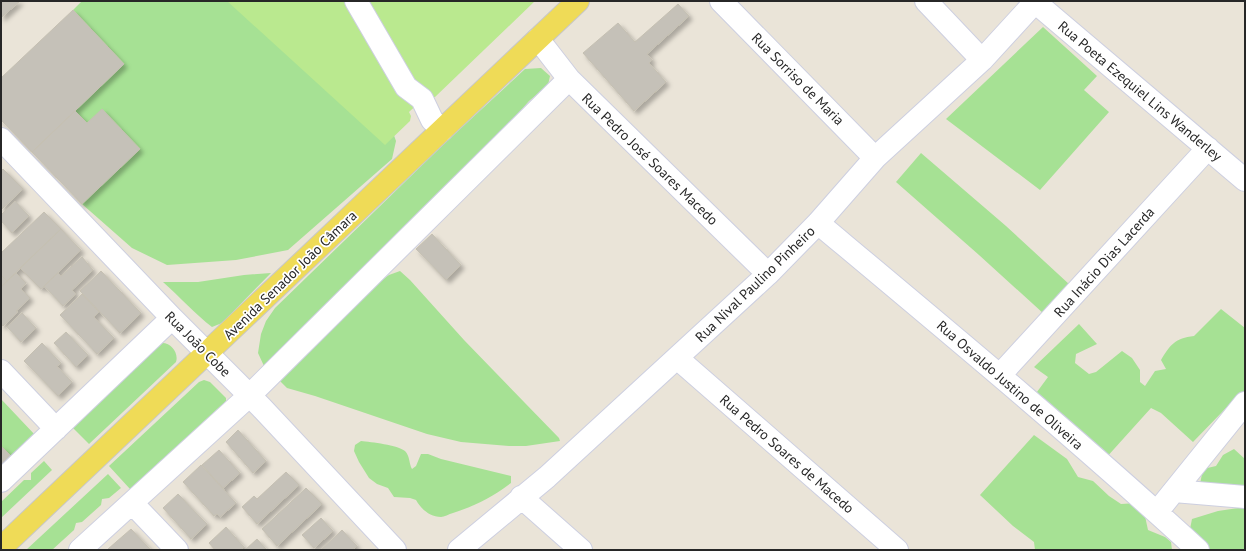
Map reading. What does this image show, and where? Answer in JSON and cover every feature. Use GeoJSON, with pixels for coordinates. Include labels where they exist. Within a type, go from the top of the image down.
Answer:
{"type":"FeatureCollection","features":[{"type":"Feature","properties":{"kind":"main road","name":"Avenida Senador João Câmara"},"geometry":{"type":"LineString","coordinates":[[1,548],[578,1]]}},
{"type":"Feature","properties":{"kind":"street"},"geometry":{"type":"LineString","coordinates":[[356,1],[406,87],[422,100],[432,120],[442,130]]}},
{"type":"Feature","properties":{"kind":"street","name":"Rua Sorriso de Maria"},"geometry":{"type":"LineString","coordinates":[[721,1],[875,158]]}},
{"type":"Feature","properties":{"kind":"street"},"geometry":{"type":"LineString","coordinates":[[926,1],[982,60]]}},
{"type":"Feature","properties":{"kind":"street","name":"Rua Nival Paulino Pinheiro"},"geometry":{"type":"LineString","coordinates":[[459,550],[521,497],[547,477],[768,274],[818,223],[875,158],[982,60],[1035,1]]}},
{"type":"Feature","properties":{"kind":"street","name":"Rua Poeta Ezequiel Lins Wanderley"},"geometry":{"type":"LineString","coordinates":[[1035,1],[1245,180]]}},
{"type":"Feature","properties":{"kind":"street","name":"Rua Pedro José Soares Macedo"},"geometry":{"type":"LineString","coordinates":[[538,39],[569,79],[768,274]]}},
{"type":"Feature","properties":{"kind":"street"},"geometry":{"type":"LineString","coordinates":[[80,550],[249,396],[569,79]]}},
{"type":"Feature","properties":{"kind":"street","name":"Rua João Cobe"},"geometry":{"type":"LineString","coordinates":[[1,139],[172,318],[208,353],[395,550]]}},
{"type":"Feature","properties":{"kind":"street","name":"Rua Inácio Dias Lacerda"},"geometry":{"type":"LineString","coordinates":[[1000,376],[1208,148]]}},
{"type":"Feature","properties":{"kind":"street","name":"Rua Osvaldo Justino de Oliveira"},"geometry":{"type":"LineString","coordinates":[[818,223],[1000,376],[1157,512],[1198,550]]}},
{"type":"Feature","properties":{"kind":"street"},"geometry":{"type":"LineString","coordinates":[[1,481],[172,318]]}},
{"type":"Feature","properties":{"kind":"street","name":"Rua Pedro Soares de Macedo"},"geometry":{"type":"LineString","coordinates":[[677,358],[897,550]]}},
{"type":"Feature","properties":{"kind":"street"},"geometry":{"type":"LineString","coordinates":[[1,371],[56,429]]}},
{"type":"Feature","properties":{"kind":"street"},"geometry":{"type":"LineString","coordinates":[[1157,512],[1245,403]]}},
{"type":"Feature","properties":{"kind":"street"},"geometry":{"type":"LineString","coordinates":[[1174,491],[1245,497]]}},
{"type":"Feature","properties":{"kind":"street"},"geometry":{"type":"LineString","coordinates":[[521,497],[581,550]]}},
{"type":"Feature","properties":{"kind":"street"},"geometry":{"type":"LineString","coordinates":[[132,503],[177,550]]}},
{"type":"Feature","properties":{"kind":"green space"},"geometry":{"type":"Polygon","coordinates":[[[82,1],[311,1],[390,124],[396,141],[392,159],[288,250],[236,260],[167,265],[132,248],[82,204],[87,123],[75,111],[124,64],[73,10],[82,1]]]}},
{"type":"Feature","properties":{"kind":"green space"},"geometry":{"type":"Polygon","coordinates":[[[227,1],[535,1],[435,97],[421,103],[409,112],[411,116],[410,121],[385,145],[227,1]]]}},
{"type":"Feature","properties":{"kind":"green space"},"geometry":{"type":"Polygon","coordinates":[[[1043,27],[1097,76],[1084,90],[1109,112],[1040,190],[946,119],[1043,27]]]}},
{"type":"Feature","properties":{"kind":"green space"},"geometry":{"type":"Polygon","coordinates":[[[541,68],[550,76],[548,85],[529,101],[502,132],[313,320],[264,366],[258,353],[261,334],[266,321],[275,308],[445,143],[525,69],[541,68]]]}},
{"type":"Feature","properties":{"kind":"green space"},"geometry":{"type":"Polygon","coordinates":[[[921,153],[1006,226],[1070,285],[1044,314],[896,182],[921,153]]]}},
{"type":"Feature","properties":{"kind":"green space"},"geometry":{"type":"Polygon","coordinates":[[[400,271],[410,280],[464,340],[559,438],[560,441],[526,446],[461,442],[427,434],[287,388],[280,381],[280,378],[379,282],[389,275],[400,271]]]}},
{"type":"Feature","properties":{"kind":"green space"},"geometry":{"type":"Polygon","coordinates":[[[271,273],[222,323],[212,327],[163,282],[198,282],[244,275],[271,273]]]}},
{"type":"Feature","properties":{"kind":"green space"},"geometry":{"type":"Polygon","coordinates":[[[1221,309],[1245,328],[1245,394],[1226,408],[1193,442],[1161,413],[1151,408],[1105,459],[1034,396],[1048,377],[1034,367],[1079,324],[1097,344],[1076,354],[1075,363],[1089,374],[1096,372],[1122,351],[1132,358],[1140,370],[1140,382],[1145,386],[1155,371],[1166,369],[1161,360],[1170,346],[1182,338],[1194,336],[1221,309]]]}},
{"type":"Feature","properties":{"kind":"green space"},"geometry":{"type":"Polygon","coordinates":[[[161,343],[171,346],[176,355],[176,362],[89,444],[72,427],[161,343]]]}},
{"type":"Feature","properties":{"kind":"green space"},"geometry":{"type":"Polygon","coordinates":[[[204,380],[210,382],[226,398],[226,401],[130,489],[109,466],[199,382],[204,380]]]}},
{"type":"Feature","properties":{"kind":"green space"},"geometry":{"type":"Polygon","coordinates":[[[1,399],[36,436],[1,466],[11,456],[1,446],[1,399]]]}},
{"type":"Feature","properties":{"kind":"green space"},"geometry":{"type":"Polygon","coordinates":[[[1034,435],[1067,459],[1078,477],[1093,481],[1109,496],[1121,504],[1137,503],[1143,507],[1148,530],[1165,537],[1171,542],[1172,550],[1035,550],[1034,542],[1013,526],[980,495],[1034,435]]]}},
{"type":"Feature","properties":{"kind":"green space"},"geometry":{"type":"Polygon","coordinates":[[[361,441],[384,444],[402,449],[408,455],[412,469],[416,466],[421,454],[428,454],[441,459],[511,476],[511,483],[484,501],[442,517],[433,516],[423,509],[416,500],[394,497],[388,488],[377,484],[369,478],[354,451],[355,445],[361,441]]]}},
{"type":"Feature","properties":{"kind":"green space"},"geometry":{"type":"Polygon","coordinates":[[[1234,449],[1245,459],[1245,492],[1200,484],[1203,469],[1216,466],[1223,455],[1234,449]]]}},
{"type":"Feature","properties":{"kind":"green space"},"geometry":{"type":"Polygon","coordinates":[[[44,461],[52,470],[1,518],[1,502],[24,480],[31,480],[31,473],[44,461]]]}},
{"type":"Feature","properties":{"kind":"green space"},"geometry":{"type":"Polygon","coordinates":[[[108,474],[121,488],[109,498],[102,499],[101,505],[82,522],[76,523],[74,530],[52,550],[26,550],[108,474]]]}},
{"type":"Feature","properties":{"kind":"green space"},"geometry":{"type":"Polygon","coordinates":[[[1245,507],[1245,550],[1211,550],[1190,529],[1192,519],[1218,511],[1245,507]]]}},
{"type":"Feature","properties":{"kind":"building"},"geometry":{"type":"Polygon","coordinates":[[[1,1],[20,1],[1,18],[1,1]]]}},
{"type":"Feature","properties":{"kind":"building"},"geometry":{"type":"Polygon","coordinates":[[[678,4],[689,16],[647,54],[652,60],[649,63],[666,82],[634,111],[583,53],[618,23],[635,42],[678,4]]]}},
{"type":"Feature","properties":{"kind":"building"},"geometry":{"type":"Polygon","coordinates":[[[73,10],[124,64],[32,152],[1,120],[1,78],[73,10]]]}},
{"type":"Feature","properties":{"kind":"building"},"geometry":{"type":"Polygon","coordinates":[[[102,109],[140,149],[82,204],[32,152],[75,111],[87,123],[102,109]]]}},
{"type":"Feature","properties":{"kind":"building"},"geometry":{"type":"Polygon","coordinates":[[[3,169],[23,189],[1,210],[1,171],[3,169]]]}},
{"type":"Feature","properties":{"kind":"building"},"geometry":{"type":"Polygon","coordinates":[[[15,201],[29,216],[12,233],[1,221],[1,215],[15,201]]]}},
{"type":"Feature","properties":{"kind":"building"},"geometry":{"type":"Polygon","coordinates":[[[44,212],[61,229],[7,281],[1,275],[1,253],[44,212]]]}},
{"type":"Feature","properties":{"kind":"building"},"geometry":{"type":"Polygon","coordinates":[[[61,229],[81,250],[41,289],[20,268],[61,229]]]}},
{"type":"Feature","properties":{"kind":"building"},"geometry":{"type":"Polygon","coordinates":[[[432,234],[461,265],[446,280],[416,249],[432,234]]]}},
{"type":"Feature","properties":{"kind":"building"},"geometry":{"type":"Polygon","coordinates":[[[82,257],[93,270],[72,290],[76,294],[63,306],[44,286],[58,273],[61,276],[82,257]]]}},
{"type":"Feature","properties":{"kind":"building"},"geometry":{"type":"Polygon","coordinates":[[[101,271],[141,313],[120,333],[80,291],[101,271]]]}},
{"type":"Feature","properties":{"kind":"building"},"geometry":{"type":"Polygon","coordinates":[[[16,273],[26,283],[21,289],[30,298],[3,326],[1,324],[1,287],[16,273]]]}},
{"type":"Feature","properties":{"kind":"building"},"geometry":{"type":"Polygon","coordinates":[[[1,275],[7,281],[1,287],[1,275]]]}},
{"type":"Feature","properties":{"kind":"building"},"geometry":{"type":"Polygon","coordinates":[[[82,294],[99,312],[94,317],[114,338],[97,354],[60,315],[82,294]]]}},
{"type":"Feature","properties":{"kind":"building"},"geometry":{"type":"Polygon","coordinates":[[[22,313],[36,328],[21,342],[7,327],[22,313]]]}},
{"type":"Feature","properties":{"kind":"building"},"geometry":{"type":"Polygon","coordinates":[[[66,332],[88,355],[76,367],[54,343],[66,332]]]}},
{"type":"Feature","properties":{"kind":"building"},"geometry":{"type":"Polygon","coordinates":[[[42,343],[61,363],[57,366],[72,382],[58,396],[24,361],[42,343]]]}},
{"type":"Feature","properties":{"kind":"building"},"geometry":{"type":"Polygon","coordinates":[[[238,430],[266,461],[253,473],[226,442],[238,430]]]}},
{"type":"Feature","properties":{"kind":"building"},"geometry":{"type":"Polygon","coordinates":[[[1,446],[11,456],[1,466],[1,446]]]}},
{"type":"Feature","properties":{"kind":"building"},"geometry":{"type":"Polygon","coordinates":[[[219,450],[240,473],[223,488],[202,465],[219,450]]]}},
{"type":"Feature","properties":{"kind":"building"},"geometry":{"type":"Polygon","coordinates":[[[201,465],[236,503],[220,517],[217,514],[214,516],[183,482],[201,465]]]}},
{"type":"Feature","properties":{"kind":"building"},"geometry":{"type":"Polygon","coordinates":[[[286,472],[299,485],[257,524],[242,507],[254,496],[257,499],[286,472]]]}},
{"type":"Feature","properties":{"kind":"building"},"geometry":{"type":"Polygon","coordinates":[[[306,488],[322,504],[277,546],[262,529],[306,488]]]}},
{"type":"Feature","properties":{"kind":"building"},"geometry":{"type":"Polygon","coordinates":[[[178,494],[207,524],[191,539],[163,508],[178,494]]]}},
{"type":"Feature","properties":{"kind":"building"},"geometry":{"type":"Polygon","coordinates":[[[321,518],[333,531],[314,548],[302,535],[321,518]]]}},
{"type":"Feature","properties":{"kind":"building"},"geometry":{"type":"Polygon","coordinates":[[[226,527],[244,547],[240,550],[215,550],[209,543],[226,527]]]}},
{"type":"Feature","properties":{"kind":"building"},"geometry":{"type":"Polygon","coordinates":[[[131,529],[151,550],[108,550],[108,549],[131,529]]]}},
{"type":"Feature","properties":{"kind":"building"},"geometry":{"type":"Polygon","coordinates":[[[342,530],[357,546],[352,550],[321,550],[342,530]]]}},
{"type":"Feature","properties":{"kind":"building"},"geometry":{"type":"Polygon","coordinates":[[[257,539],[267,550],[245,550],[257,539]]]}}]}
